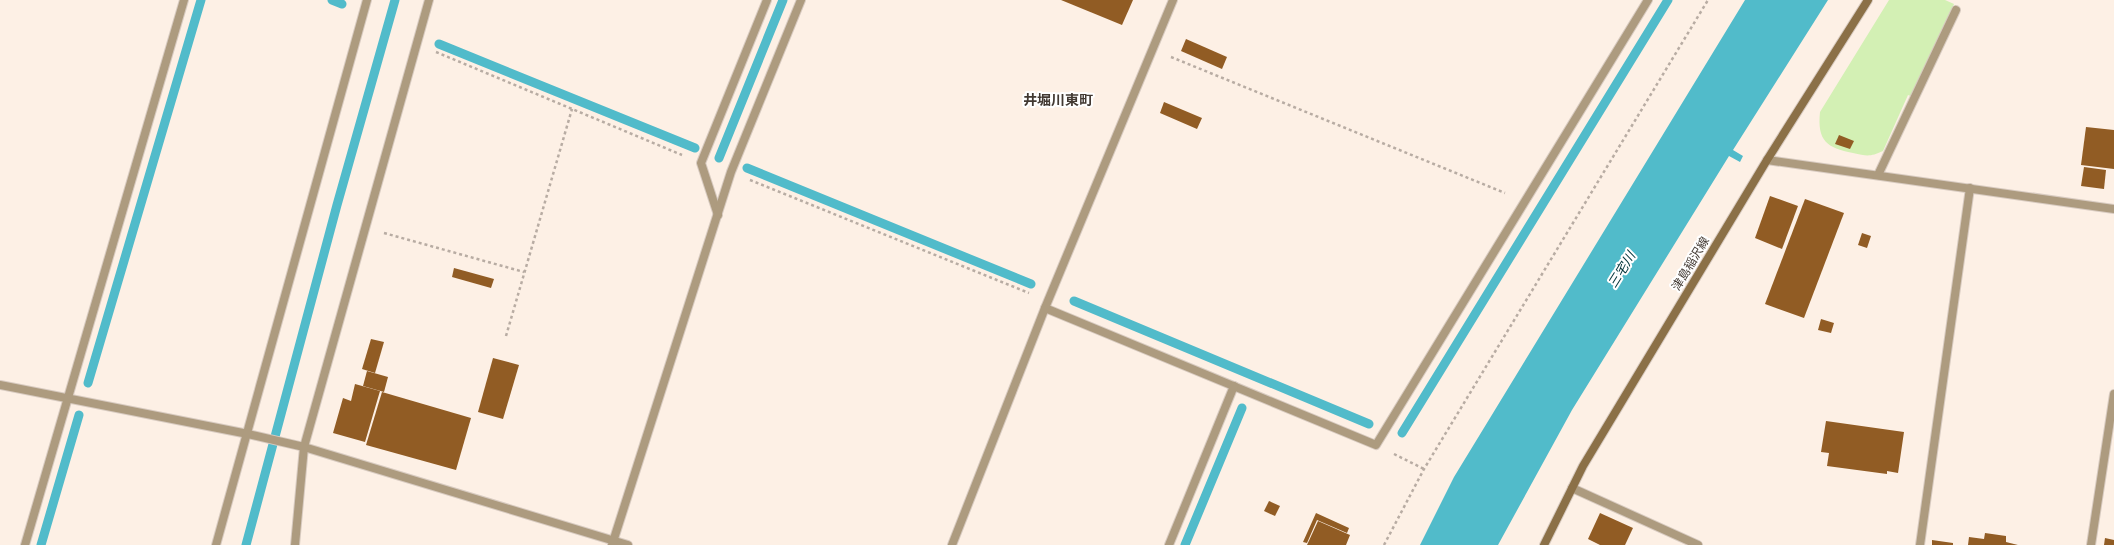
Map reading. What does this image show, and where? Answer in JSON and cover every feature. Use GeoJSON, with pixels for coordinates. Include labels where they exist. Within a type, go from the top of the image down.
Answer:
{"type":"FeatureCollection","features":[{"type":"Feature","properties":{"kind":"main road","name":"津島稲沢線"},"geometry":{"type":"LineString","coordinates":[[1544,545],[1587,459],[1767,160],[1868,0]]}},
{"type":"Feature","properties":{"kind":"street"},"geometry":{"type":"LineString","coordinates":[[25,545],[184,0]]}},
{"type":"Feature","properties":{"kind":"street"},"geometry":{"type":"LineString","coordinates":[[216,545],[248,434],[367,0]]}},
{"type":"Feature","properties":{"kind":"street"},"geometry":{"type":"LineString","coordinates":[[295,545],[304,447],[429,0]]}},
{"type":"Feature","properties":{"kind":"street"},"geometry":{"type":"LineString","coordinates":[[718,215],[701,163],[767,0]]}},
{"type":"Feature","properties":{"kind":"street"},"geometry":{"type":"LineString","coordinates":[[613,543],[731,172],[801,0]]}},
{"type":"Feature","properties":{"kind":"street"},"geometry":{"type":"LineString","coordinates":[[952,545],[1047,304],[1173,0]]}},
{"type":"Feature","properties":{"kind":"street"},"geometry":{"type":"LineString","coordinates":[[1047,304],[1234,386],[1376,445],[1648,0]]}},
{"type":"Feature","properties":{"kind":"street"},"geometry":{"type":"LineString","coordinates":[[1878,175],[1956,10]]}},
{"type":"Feature","properties":{"kind":"street"},"geometry":{"type":"LineString","coordinates":[[1767,160],[2114,209]]}},
{"type":"Feature","properties":{"kind":"street"},"geometry":{"type":"LineString","coordinates":[[1920,545],[1970,188]]}},
{"type":"Feature","properties":{"kind":"street"},"geometry":{"type":"LineString","coordinates":[[0,385],[248,434],[304,447],[613,543],[628,545]]}},
{"type":"Feature","properties":{"kind":"street"},"geometry":{"type":"LineString","coordinates":[[1169,545],[1234,386]]}},
{"type":"Feature","properties":{"kind":"street"},"geometry":{"type":"LineString","coordinates":[[2091,545],[2114,394]]}},
{"type":"Feature","properties":{"kind":"street"},"geometry":{"type":"LineString","coordinates":[[1572,488],[1698,545]]}},
{"type":"Feature","properties":{"kind":"path"},"geometry":{"type":"LineString","coordinates":[[1384,545],[1424,469],[1708,0]]}},
{"type":"Feature","properties":{"kind":"path"},"geometry":{"type":"LineString","coordinates":[[416,44],[701,163]]}},
{"type":"Feature","properties":{"kind":"path"},"geometry":{"type":"LineString","coordinates":[[1152,49],[1525,201]]}},
{"type":"Feature","properties":{"kind":"path"},"geometry":{"type":"LineString","coordinates":[[506,336],[572,110]]}},
{"type":"Feature","properties":{"kind":"path"},"geometry":{"type":"LineString","coordinates":[[731,172],[1047,304]]}},
{"type":"Feature","properties":{"kind":"path"},"geometry":{"type":"LineString","coordinates":[[365,228],[524,272]]}},
{"type":"Feature","properties":{"kind":"path"},"geometry":{"type":"LineString","coordinates":[[1376,445],[1424,469]]}},
{"type":"Feature","properties":{"kind":"green space"},"geometry":{"type":"Polygon","coordinates":[[[1889,0],[1945,0],[1954,4],[1913,97],[1908,95],[1883,151],[1871,155],[1865,155],[1836,149],[1826,142],[1822,136],[1819,122],[1820,112],[1889,0]]]}},
{"type":"Feature","properties":{"kind":"water","name":"三宅川"},"geometry":{"type":"Polygon","coordinates":[[[1745,0],[1828,0],[1733,150],[1743,156],[1740,162],[1729,156],[1572,410],[1498,545],[1420,545],[1454,477],[1745,0]]]}},
{"type":"Feature","properties":{"kind":"building"},"geometry":{"type":"Polygon","coordinates":[[[1061,0],[1133,0],[1122,25],[1061,0]]]}},
{"type":"Feature","properties":{"kind":"building"},"geometry":{"type":"Polygon","coordinates":[[[1186,39],[1227,57],[1222,69],[1181,51],[1186,39]]]}},
{"type":"Feature","properties":{"kind":"building"},"geometry":{"type":"Polygon","coordinates":[[[1164,102],[1202,118],[1197,129],[1160,113],[1164,102]]]}},
{"type":"Feature","properties":{"kind":"building"},"geometry":{"type":"Polygon","coordinates":[[[2086,127],[2114,130],[2114,169],[2081,165],[2086,127]]]}},
{"type":"Feature","properties":{"kind":"building"},"geometry":{"type":"Polygon","coordinates":[[[1839,135],[1854,141],[1850,149],[1835,144],[1839,135]]]}},
{"type":"Feature","properties":{"kind":"building"},"geometry":{"type":"Polygon","coordinates":[[[2084,167],[2106,170],[2104,189],[2081,186],[2084,167]]]}},
{"type":"Feature","properties":{"kind":"building"},"geometry":{"type":"Polygon","coordinates":[[[1770,196],[1798,206],[1782,249],[1755,238],[1770,196]]]}},
{"type":"Feature","properties":{"kind":"building"},"geometry":{"type":"Polygon","coordinates":[[[1805,199],[1844,213],[1804,318],[1765,304],[1805,199]]]}},
{"type":"Feature","properties":{"kind":"building"},"geometry":{"type":"Polygon","coordinates":[[[1862,233],[1871,236],[1867,248],[1858,245],[1862,233]]]}},
{"type":"Feature","properties":{"kind":"building"},"geometry":{"type":"Polygon","coordinates":[[[454,268],[494,279],[491,288],[452,277],[454,268]]]}},
{"type":"Feature","properties":{"kind":"building"},"geometry":{"type":"Polygon","coordinates":[[[1821,319],[1834,323],[1831,333],[1818,330],[1821,319]]]}},
{"type":"Feature","properties":{"kind":"building"},"geometry":{"type":"Polygon","coordinates":[[[371,339],[384,342],[375,373],[362,369],[371,339]]]}},
{"type":"Feature","properties":{"kind":"building"},"geometry":{"type":"Polygon","coordinates":[[[493,358],[519,365],[503,419],[478,412],[493,358]]]}},
{"type":"Feature","properties":{"kind":"building"},"geometry":{"type":"Polygon","coordinates":[[[367,371],[388,377],[384,392],[363,386],[367,371]]]}},
{"type":"Feature","properties":{"kind":"building"},"geometry":{"type":"Polygon","coordinates":[[[355,384],[380,391],[365,442],[333,433],[343,398],[351,401],[355,384]]]}},
{"type":"Feature","properties":{"kind":"building"},"geometry":{"type":"Polygon","coordinates":[[[382,392],[471,418],[456,470],[366,445],[382,392]]]}},
{"type":"Feature","properties":{"kind":"building"},"geometry":{"type":"Polygon","coordinates":[[[1826,421],[1904,432],[1898,473],[1887,471],[1887,474],[1827,466],[1829,453],[1821,452],[1826,421]]]}},
{"type":"Feature","properties":{"kind":"building"},"geometry":{"type":"Polygon","coordinates":[[[1269,501],[1280,506],[1275,516],[1264,511],[1269,501]]]}},
{"type":"Feature","properties":{"kind":"building"},"geometry":{"type":"Polygon","coordinates":[[[1316,513],[1349,528],[1347,533],[1317,520],[1307,543],[1303,542],[1316,513]]]}},
{"type":"Feature","properties":{"kind":"building"},"geometry":{"type":"Polygon","coordinates":[[[1600,513],[1633,528],[1625,545],[1600,545],[1588,539],[1600,513]]]}},
{"type":"Feature","properties":{"kind":"building"},"geometry":{"type":"Polygon","coordinates":[[[1318,521],[1350,535],[1346,545],[1307,545],[1318,521]]]}},
{"type":"Feature","properties":{"kind":"building"},"geometry":{"type":"Polygon","coordinates":[[[1985,533],[2006,536],[2006,542],[2018,545],[1968,545],[1969,537],[1984,539],[1985,533]]]}},
{"type":"Feature","properties":{"kind":"building"},"geometry":{"type":"Polygon","coordinates":[[[2105,538],[2114,540],[2114,545],[2104,545],[2105,538]]]}},
{"type":"Feature","properties":{"kind":"building"},"geometry":{"type":"Polygon","coordinates":[[[1932,540],[1953,543],[1953,545],[1932,545],[1932,540]]]}},
{"type":"Feature","properties":{"kind":"waterway"},"geometry":{"type":"LineString","coordinates":[[88,383],[201,0]]}},
{"type":"Feature","properties":{"kind":"waterway"},"geometry":{"type":"LineString","coordinates":[[332,0],[342,4]]}},
{"type":"Feature","properties":{"kind":"waterway"},"geometry":{"type":"LineString","coordinates":[[246,545],[337,205],[395,0]]}},
{"type":"Feature","properties":{"kind":"waterway"},"geometry":{"type":"LineString","coordinates":[[719,158],[783,0]]}},
{"type":"Feature","properties":{"kind":"waterway"},"geometry":{"type":"LineString","coordinates":[[1402,433],[1668,0]]}},
{"type":"Feature","properties":{"kind":"waterway"},"geometry":{"type":"LineString","coordinates":[[439,44],[695,148]]}},
{"type":"Feature","properties":{"kind":"waterway"},"geometry":{"type":"LineString","coordinates":[[747,168],[1031,284]]}},
{"type":"Feature","properties":{"kind":"waterway"},"geometry":{"type":"LineString","coordinates":[[1074,301],[1369,424]]}},
{"type":"Feature","properties":{"kind":"waterway"},"geometry":{"type":"LineString","coordinates":[[1185,545],[1242,408]]}},
{"type":"Feature","properties":{"kind":"waterway"},"geometry":{"type":"LineString","coordinates":[[41,545],[79,415]]}},
{"type":"Feature","properties":{"kind":"district","name":"井堀川東町"},"geometry":{"type":"Point","coordinates":[1058,101]}}]}
